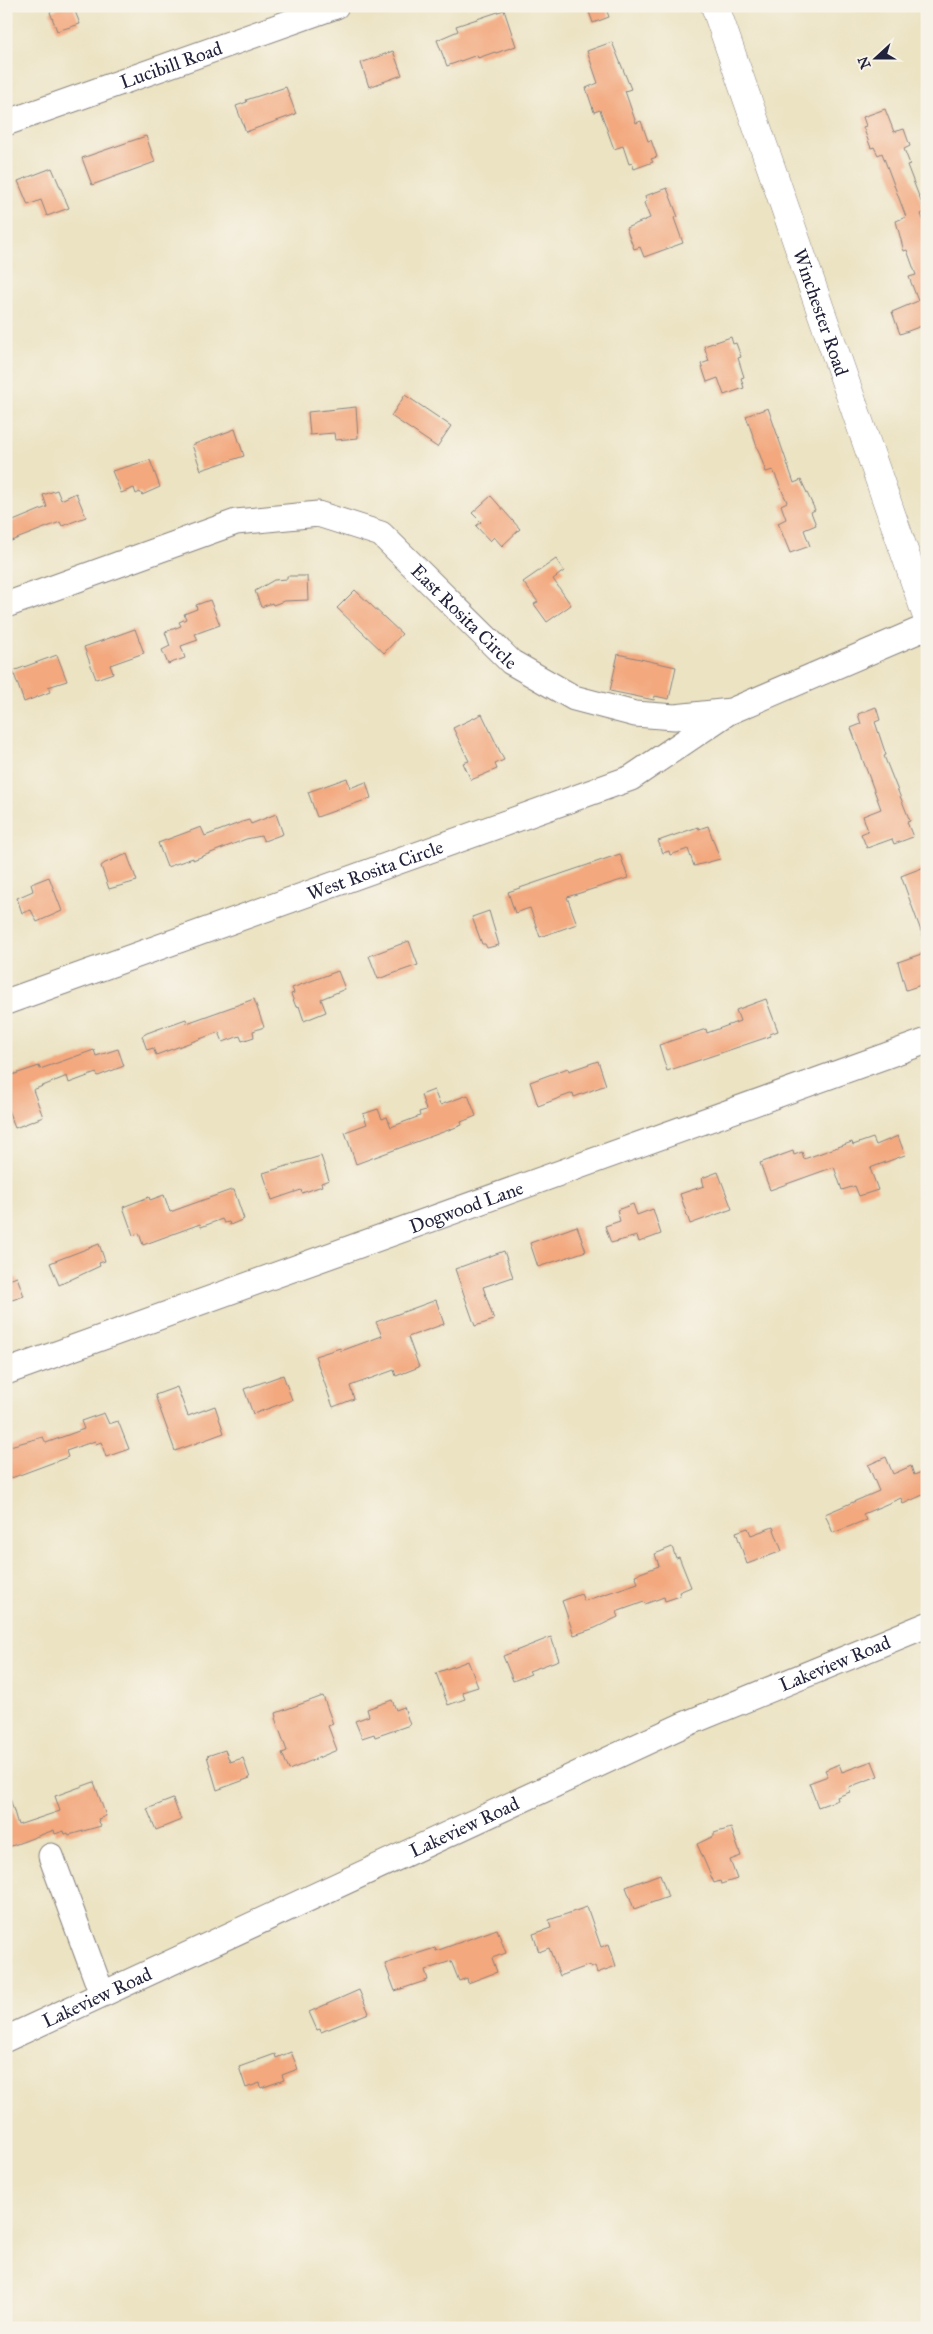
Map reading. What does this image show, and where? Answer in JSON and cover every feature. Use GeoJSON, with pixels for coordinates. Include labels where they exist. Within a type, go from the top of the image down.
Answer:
{"type":"FeatureCollection","features":[{"type":"Feature","properties":{"kind":"main road","name":"Winchester Road"},"geometry":{"type":"LineString","coordinates":[[715,6],[927,617]]}},
{"type":"Feature","properties":{"kind":"street","name":"Lucibill Road"},"geometry":{"type":"LineString","coordinates":[[6,123],[336,6]]}},
{"type":"Feature","properties":{"kind":"street","name":"East Rosita Circle"},"geometry":{"type":"LineString","coordinates":[[6,605],[236,522],[318,514],[381,534],[511,662],[574,698],[635,714],[675,717],[731,711],[927,627]]}},
{"type":"Feature","properties":{"kind":"street","name":"West Rosita Circle"},"geometry":{"type":"LineString","coordinates":[[6,1002],[630,778],[731,711]]}},
{"type":"Feature","properties":{"kind":"street","name":"Dogwood Lane"},"geometry":{"type":"LineString","coordinates":[[6,1372],[927,1041]]}},
{"type":"Feature","properties":{"kind":"street","name":"Lakeview Road"},"geometry":{"type":"LineString","coordinates":[[6,2039],[681,1726],[927,1625]]}},
{"type":"Feature","properties":{"kind":"street"},"geometry":{"type":"LineString","coordinates":[[51,1856],[102,1994]]}},
{"type":"Feature","properties":{"kind":"building"},"geometry":{"type":"Polygon","coordinates":[[[64,6],[73,6],[80,24],[57,31],[50,12],[64,6]]]}},
{"type":"Feature","properties":{"kind":"building"},"geometry":{"type":"Polygon","coordinates":[[[587,6],[605,6],[609,17],[593,23],[587,6]]]}},
{"type":"Feature","properties":{"kind":"building"},"geometry":{"type":"Polygon","coordinates":[[[504,10],[516,46],[478,58],[477,55],[447,66],[437,40],[458,31],[456,26],[504,10]]]}},
{"type":"Feature","properties":{"kind":"building"},"geometry":{"type":"Polygon","coordinates":[[[612,42],[631,89],[625,91],[636,123],[641,121],[648,141],[651,140],[657,157],[651,159],[653,162],[634,169],[632,163],[629,164],[623,146],[614,149],[600,110],[594,112],[586,88],[598,83],[587,51],[612,42]]]}},
{"type":"Feature","properties":{"kind":"building"},"geometry":{"type":"Polygon","coordinates":[[[393,51],[402,75],[369,87],[361,63],[393,51]]]}},
{"type":"Feature","properties":{"kind":"building"},"geometry":{"type":"Polygon","coordinates":[[[286,87],[296,114],[246,132],[236,106],[247,102],[246,100],[286,87]]]}},
{"type":"Feature","properties":{"kind":"building"},"geometry":{"type":"Polygon","coordinates":[[[885,109],[894,132],[904,129],[910,146],[904,149],[910,164],[907,165],[925,212],[921,214],[927,229],[927,324],[900,334],[892,312],[918,301],[909,277],[916,275],[907,250],[904,251],[896,221],[906,217],[882,153],[878,155],[874,147],[871,148],[863,127],[866,126],[863,117],[885,109]]]}},
{"type":"Feature","properties":{"kind":"building"},"geometry":{"type":"Polygon","coordinates":[[[146,136],[155,162],[92,185],[82,158],[146,136]]]}},
{"type":"Feature","properties":{"kind":"building"},"geometry":{"type":"Polygon","coordinates":[[[52,168],[69,208],[47,216],[41,200],[28,205],[18,181],[52,168]]]}},
{"type":"Feature","properties":{"kind":"building"},"geometry":{"type":"Polygon","coordinates":[[[667,188],[678,217],[674,218],[683,243],[644,257],[640,247],[634,249],[626,228],[650,218],[644,203],[647,201],[645,196],[667,188]]]}},
{"type":"Feature","properties":{"kind":"building"},"geometry":{"type":"Polygon","coordinates":[[[731,337],[733,344],[736,343],[741,357],[738,358],[744,377],[741,378],[744,388],[724,395],[718,378],[707,382],[701,364],[709,361],[704,346],[731,337]]]}},
{"type":"Feature","properties":{"kind":"building"},"geometry":{"type":"Polygon","coordinates":[[[405,395],[451,426],[437,447],[391,416],[405,395]]]}},
{"type":"Feature","properties":{"kind":"building"},"geometry":{"type":"Polygon","coordinates":[[[356,407],[358,438],[335,440],[334,433],[310,435],[308,412],[356,407]]]}},
{"type":"Feature","properties":{"kind":"building"},"geometry":{"type":"Polygon","coordinates":[[[768,408],[794,483],[801,480],[815,510],[811,512],[816,525],[804,530],[810,546],[790,553],[778,523],[786,519],[781,505],[787,502],[773,470],[766,472],[746,416],[768,408]]]}},
{"type":"Feature","properties":{"kind":"building"},"geometry":{"type":"Polygon","coordinates":[[[235,429],[244,456],[201,470],[192,445],[235,429]]]}},
{"type":"Feature","properties":{"kind":"building"},"geometry":{"type":"Polygon","coordinates":[[[150,460],[160,487],[142,495],[140,492],[136,494],[134,488],[121,493],[112,471],[150,460]]]}},
{"type":"Feature","properties":{"kind":"building"},"geometry":{"type":"Polygon","coordinates":[[[57,490],[61,500],[76,493],[86,517],[62,526],[60,522],[6,543],[6,524],[47,507],[43,495],[57,490]]]}},
{"type":"Feature","properties":{"kind":"building"},"geometry":{"type":"Polygon","coordinates":[[[491,496],[520,529],[502,546],[494,537],[490,541],[476,526],[481,522],[472,513],[491,496]]]}},
{"type":"Feature","properties":{"kind":"building"},"geometry":{"type":"Polygon","coordinates":[[[556,559],[564,571],[553,579],[571,605],[547,622],[534,604],[538,602],[523,582],[556,559]]]}},
{"type":"Feature","properties":{"kind":"building"},"geometry":{"type":"Polygon","coordinates":[[[287,576],[307,576],[308,600],[284,601],[261,607],[255,591],[274,580],[287,579],[287,576]]]}},
{"type":"Feature","properties":{"kind":"building"},"geometry":{"type":"Polygon","coordinates":[[[355,590],[402,634],[384,653],[337,608],[355,590]]]}},
{"type":"Feature","properties":{"kind":"building"},"geometry":{"type":"Polygon","coordinates":[[[210,600],[220,625],[195,634],[198,640],[181,646],[185,658],[168,664],[162,650],[170,646],[165,632],[181,626],[179,622],[186,619],[184,614],[197,609],[196,605],[210,600]]]}},
{"type":"Feature","properties":{"kind":"building"},"geometry":{"type":"Polygon","coordinates":[[[135,629],[144,653],[110,665],[113,673],[96,679],[84,647],[135,629]]]}},
{"type":"Feature","properties":{"kind":"building"},"geometry":{"type":"Polygon","coordinates":[[[618,654],[676,667],[669,699],[655,696],[654,700],[610,691],[618,654]]]}},
{"type":"Feature","properties":{"kind":"building"},"geometry":{"type":"Polygon","coordinates":[[[57,655],[67,681],[48,687],[50,692],[24,702],[13,671],[57,655]]]}},
{"type":"Feature","properties":{"kind":"building"},"geometry":{"type":"Polygon","coordinates":[[[876,707],[880,720],[875,722],[886,755],[884,756],[910,821],[907,822],[913,837],[894,844],[892,839],[867,848],[861,834],[868,831],[863,816],[881,809],[851,728],[861,724],[858,714],[876,707]]]}},
{"type":"Feature","properties":{"kind":"building"},"geometry":{"type":"Polygon","coordinates":[[[482,714],[504,760],[495,764],[497,769],[471,780],[463,763],[469,761],[453,728],[482,714]]]}},
{"type":"Feature","properties":{"kind":"building"},"geometry":{"type":"Polygon","coordinates":[[[347,778],[350,788],[366,782],[371,798],[317,817],[308,792],[347,778]]]}},
{"type":"Feature","properties":{"kind":"building"},"geometry":{"type":"Polygon","coordinates":[[[276,814],[283,834],[264,841],[261,836],[246,839],[193,860],[193,858],[167,867],[158,843],[201,827],[205,836],[242,822],[249,820],[251,824],[276,814]]]}},
{"type":"Feature","properties":{"kind":"building"},"geometry":{"type":"Polygon","coordinates":[[[708,826],[720,859],[694,866],[688,849],[670,855],[669,851],[663,853],[658,841],[698,827],[699,829],[708,826]]]}},
{"type":"Feature","properties":{"kind":"building"},"geometry":{"type":"Polygon","coordinates":[[[127,854],[137,881],[109,889],[101,866],[127,854]]]}},
{"type":"Feature","properties":{"kind":"building"},"geometry":{"type":"Polygon","coordinates":[[[620,854],[628,878],[567,897],[577,924],[540,937],[530,908],[515,913],[508,892],[620,854]]]}},
{"type":"Feature","properties":{"kind":"building"},"geometry":{"type":"Polygon","coordinates":[[[927,866],[927,942],[925,942],[901,876],[927,866]]]}},
{"type":"Feature","properties":{"kind":"building"},"geometry":{"type":"Polygon","coordinates":[[[49,877],[62,911],[37,922],[31,910],[22,913],[17,898],[33,891],[31,884],[49,877]]]}},
{"type":"Feature","properties":{"kind":"building"},"geometry":{"type":"Polygon","coordinates":[[[489,911],[499,945],[487,948],[485,944],[482,944],[472,917],[489,911]]]}},
{"type":"Feature","properties":{"kind":"building"},"geometry":{"type":"Polygon","coordinates":[[[409,941],[418,965],[378,979],[369,956],[409,941]]]}},
{"type":"Feature","properties":{"kind":"building"},"geometry":{"type":"Polygon","coordinates":[[[927,952],[927,983],[906,990],[898,962],[927,952]]]}},
{"type":"Feature","properties":{"kind":"building"},"geometry":{"type":"Polygon","coordinates":[[[338,971],[345,989],[321,999],[326,1012],[304,1021],[299,1006],[296,1007],[291,994],[294,993],[292,988],[338,971]]]}},
{"type":"Feature","properties":{"kind":"building"},"geometry":{"type":"Polygon","coordinates":[[[254,999],[264,1027],[253,1031],[254,1037],[242,1041],[240,1036],[223,1042],[219,1032],[156,1055],[153,1048],[147,1050],[142,1036],[147,1033],[186,1019],[187,1023],[254,999]]]}},
{"type":"Feature","properties":{"kind":"building"},"geometry":{"type":"Polygon","coordinates":[[[766,999],[778,1031],[770,1034],[771,1036],[667,1071],[659,1045],[706,1029],[707,1033],[740,1021],[736,1010],[766,999]]]}},
{"type":"Feature","properties":{"kind":"building"},"geometry":{"type":"Polygon","coordinates":[[[118,1049],[124,1066],[98,1076],[96,1073],[69,1083],[67,1076],[33,1090],[43,1117],[15,1128],[6,1105],[6,1077],[39,1066],[40,1069],[94,1050],[96,1056],[118,1049]]]}},
{"type":"Feature","properties":{"kind":"building"},"geometry":{"type":"Polygon","coordinates":[[[598,1061],[606,1085],[574,1097],[573,1093],[538,1106],[530,1082],[568,1068],[569,1071],[598,1061]]]}},
{"type":"Feature","properties":{"kind":"building"},"geometry":{"type":"Polygon","coordinates":[[[434,1090],[440,1105],[468,1095],[476,1116],[461,1122],[462,1125],[356,1164],[345,1132],[367,1124],[363,1114],[378,1109],[382,1119],[387,1117],[391,1127],[420,1116],[419,1112],[426,1110],[421,1095],[434,1090]]]}},
{"type":"Feature","properties":{"kind":"building"},"geometry":{"type":"Polygon","coordinates":[[[898,1136],[905,1155],[870,1168],[878,1190],[859,1196],[855,1186],[842,1190],[834,1167],[770,1190],[760,1163],[793,1151],[794,1155],[802,1152],[804,1159],[852,1142],[853,1145],[873,1138],[876,1145],[898,1136]]]}},
{"type":"Feature","properties":{"kind":"building"},"geometry":{"type":"Polygon","coordinates":[[[321,1156],[329,1180],[321,1183],[322,1186],[302,1193],[301,1190],[272,1200],[263,1173],[321,1156]]]}},
{"type":"Feature","properties":{"kind":"building"},"geometry":{"type":"Polygon","coordinates":[[[718,1172],[732,1209],[690,1224],[680,1194],[704,1186],[702,1178],[718,1172]]]}},
{"type":"Feature","properties":{"kind":"building"},"geometry":{"type":"Polygon","coordinates":[[[234,1190],[244,1219],[230,1225],[229,1222],[224,1223],[222,1219],[201,1227],[200,1224],[143,1245],[139,1233],[133,1235],[123,1207],[149,1197],[150,1200],[164,1195],[170,1212],[234,1190]]]}},
{"type":"Feature","properties":{"kind":"building"},"geometry":{"type":"Polygon","coordinates":[[[633,1204],[637,1215],[653,1209],[661,1234],[639,1242],[637,1236],[611,1243],[605,1226],[620,1221],[617,1210],[633,1204]]]}},
{"type":"Feature","properties":{"kind":"building"},"geometry":{"type":"Polygon","coordinates":[[[577,1226],[586,1251],[538,1267],[530,1243],[577,1226]]]}},
{"type":"Feature","properties":{"kind":"building"},"geometry":{"type":"Polygon","coordinates":[[[99,1244],[105,1261],[99,1263],[100,1266],[59,1285],[50,1263],[99,1244]]]}},
{"type":"Feature","properties":{"kind":"building"},"geometry":{"type":"Polygon","coordinates":[[[504,1251],[513,1277],[483,1287],[494,1320],[475,1326],[455,1269],[504,1251]]]}},
{"type":"Feature","properties":{"kind":"building"},"geometry":{"type":"Polygon","coordinates":[[[17,1277],[24,1296],[6,1302],[6,1281],[17,1277]]]}},
{"type":"Feature","properties":{"kind":"building"},"geometry":{"type":"Polygon","coordinates":[[[436,1300],[444,1324],[408,1337],[419,1367],[396,1376],[394,1370],[350,1386],[354,1399],[333,1407],[315,1356],[340,1348],[341,1351],[382,1336],[376,1322],[436,1300]]]}},
{"type":"Feature","properties":{"kind":"building"},"geometry":{"type":"Polygon","coordinates":[[[283,1375],[292,1400],[253,1414],[244,1389],[283,1375]]]}},
{"type":"Feature","properties":{"kind":"building"},"geometry":{"type":"Polygon","coordinates":[[[177,1387],[188,1416],[215,1406],[224,1433],[175,1451],[155,1395],[177,1387]]]}},
{"type":"Feature","properties":{"kind":"building"},"geometry":{"type":"Polygon","coordinates":[[[104,1413],[109,1424],[118,1421],[129,1449],[106,1457],[101,1442],[96,1444],[95,1441],[66,1451],[68,1457],[6,1480],[6,1447],[43,1437],[46,1443],[84,1429],[81,1421],[104,1413]]]}},
{"type":"Feature","properties":{"kind":"building"},"geometry":{"type":"Polygon","coordinates":[[[886,1457],[893,1474],[911,1466],[914,1475],[927,1470],[927,1493],[903,1504],[901,1498],[863,1514],[866,1520],[833,1533],[825,1514],[879,1491],[868,1465],[886,1457]]]}},
{"type":"Feature","properties":{"kind":"building"},"geometry":{"type":"Polygon","coordinates":[[[773,1527],[782,1551],[747,1564],[736,1532],[748,1528],[751,1535],[773,1527]]]}},
{"type":"Feature","properties":{"kind":"building"},"geometry":{"type":"Polygon","coordinates":[[[672,1547],[676,1558],[679,1557],[691,1587],[679,1592],[680,1596],[665,1601],[664,1597],[616,1612],[618,1617],[574,1635],[562,1601],[581,1594],[584,1601],[638,1583],[635,1575],[659,1566],[655,1554],[672,1547]]]}},
{"type":"Feature","properties":{"kind":"building"},"geometry":{"type":"Polygon","coordinates":[[[551,1637],[559,1660],[529,1671],[531,1674],[513,1681],[503,1656],[551,1637]]]}},
{"type":"Feature","properties":{"kind":"building"},"geometry":{"type":"Polygon","coordinates":[[[468,1661],[478,1687],[462,1692],[465,1699],[448,1705],[436,1673],[468,1661]]]}},
{"type":"Feature","properties":{"kind":"building"},"geometry":{"type":"Polygon","coordinates":[[[323,1696],[333,1724],[328,1726],[337,1750],[289,1770],[282,1753],[287,1751],[275,1718],[277,1717],[276,1713],[323,1696]]]}},
{"type":"Feature","properties":{"kind":"building"},"geometry":{"type":"Polygon","coordinates":[[[392,1700],[396,1710],[404,1707],[410,1725],[375,1737],[374,1734],[362,1738],[355,1721],[369,1716],[367,1709],[392,1700]]]}},
{"type":"Feature","properties":{"kind":"building"},"geometry":{"type":"Polygon","coordinates":[[[225,1750],[230,1762],[243,1758],[250,1778],[217,1790],[207,1756],[225,1750]]]}},
{"type":"Feature","properties":{"kind":"building"},"geometry":{"type":"Polygon","coordinates":[[[872,1761],[878,1776],[849,1787],[850,1792],[837,1797],[838,1800],[818,1807],[809,1783],[828,1776],[825,1770],[839,1764],[842,1772],[872,1761]]]}},
{"type":"Feature","properties":{"kind":"building"},"geometry":{"type":"Polygon","coordinates":[[[94,1782],[106,1816],[98,1819],[101,1826],[69,1835],[68,1833],[65,1834],[64,1831],[55,1834],[54,1830],[6,1848],[6,1799],[10,1798],[18,1825],[60,1811],[55,1796],[94,1782]]]}},
{"type":"Feature","properties":{"kind":"building"},"geometry":{"type":"Polygon","coordinates":[[[173,1799],[181,1820],[156,1830],[147,1809],[173,1799]]]}},
{"type":"Feature","properties":{"kind":"building"},"geometry":{"type":"Polygon","coordinates":[[[731,1828],[741,1856],[730,1860],[737,1879],[721,1884],[720,1881],[714,1883],[697,1844],[714,1836],[714,1833],[731,1828]]]}},
{"type":"Feature","properties":{"kind":"building"},"geometry":{"type":"Polygon","coordinates":[[[660,1874],[668,1897],[634,1909],[626,1887],[660,1874]]]}},
{"type":"Feature","properties":{"kind":"building"},"geometry":{"type":"Polygon","coordinates":[[[587,1907],[601,1947],[609,1944],[616,1966],[597,1973],[595,1966],[591,1968],[590,1965],[560,1976],[549,1948],[539,1952],[533,1934],[551,1928],[549,1920],[587,1907]]]}},
{"type":"Feature","properties":{"kind":"building"},"geometry":{"type":"Polygon","coordinates":[[[497,1929],[506,1953],[492,1958],[497,1972],[468,1983],[467,1978],[459,1981],[451,1961],[425,1970],[428,1980],[395,1991],[385,1964],[435,1948],[436,1951],[497,1929]]]}},
{"type":"Feature","properties":{"kind":"building"},"geometry":{"type":"Polygon","coordinates":[[[359,1990],[369,2013],[321,2032],[320,2029],[317,2030],[309,2012],[359,1990]]]}},
{"type":"Feature","properties":{"kind":"building"},"geometry":{"type":"Polygon","coordinates":[[[291,2052],[298,2069],[282,2075],[284,2080],[261,2088],[260,2083],[246,2088],[239,2067],[275,2054],[276,2058],[291,2052]]]}}]}
